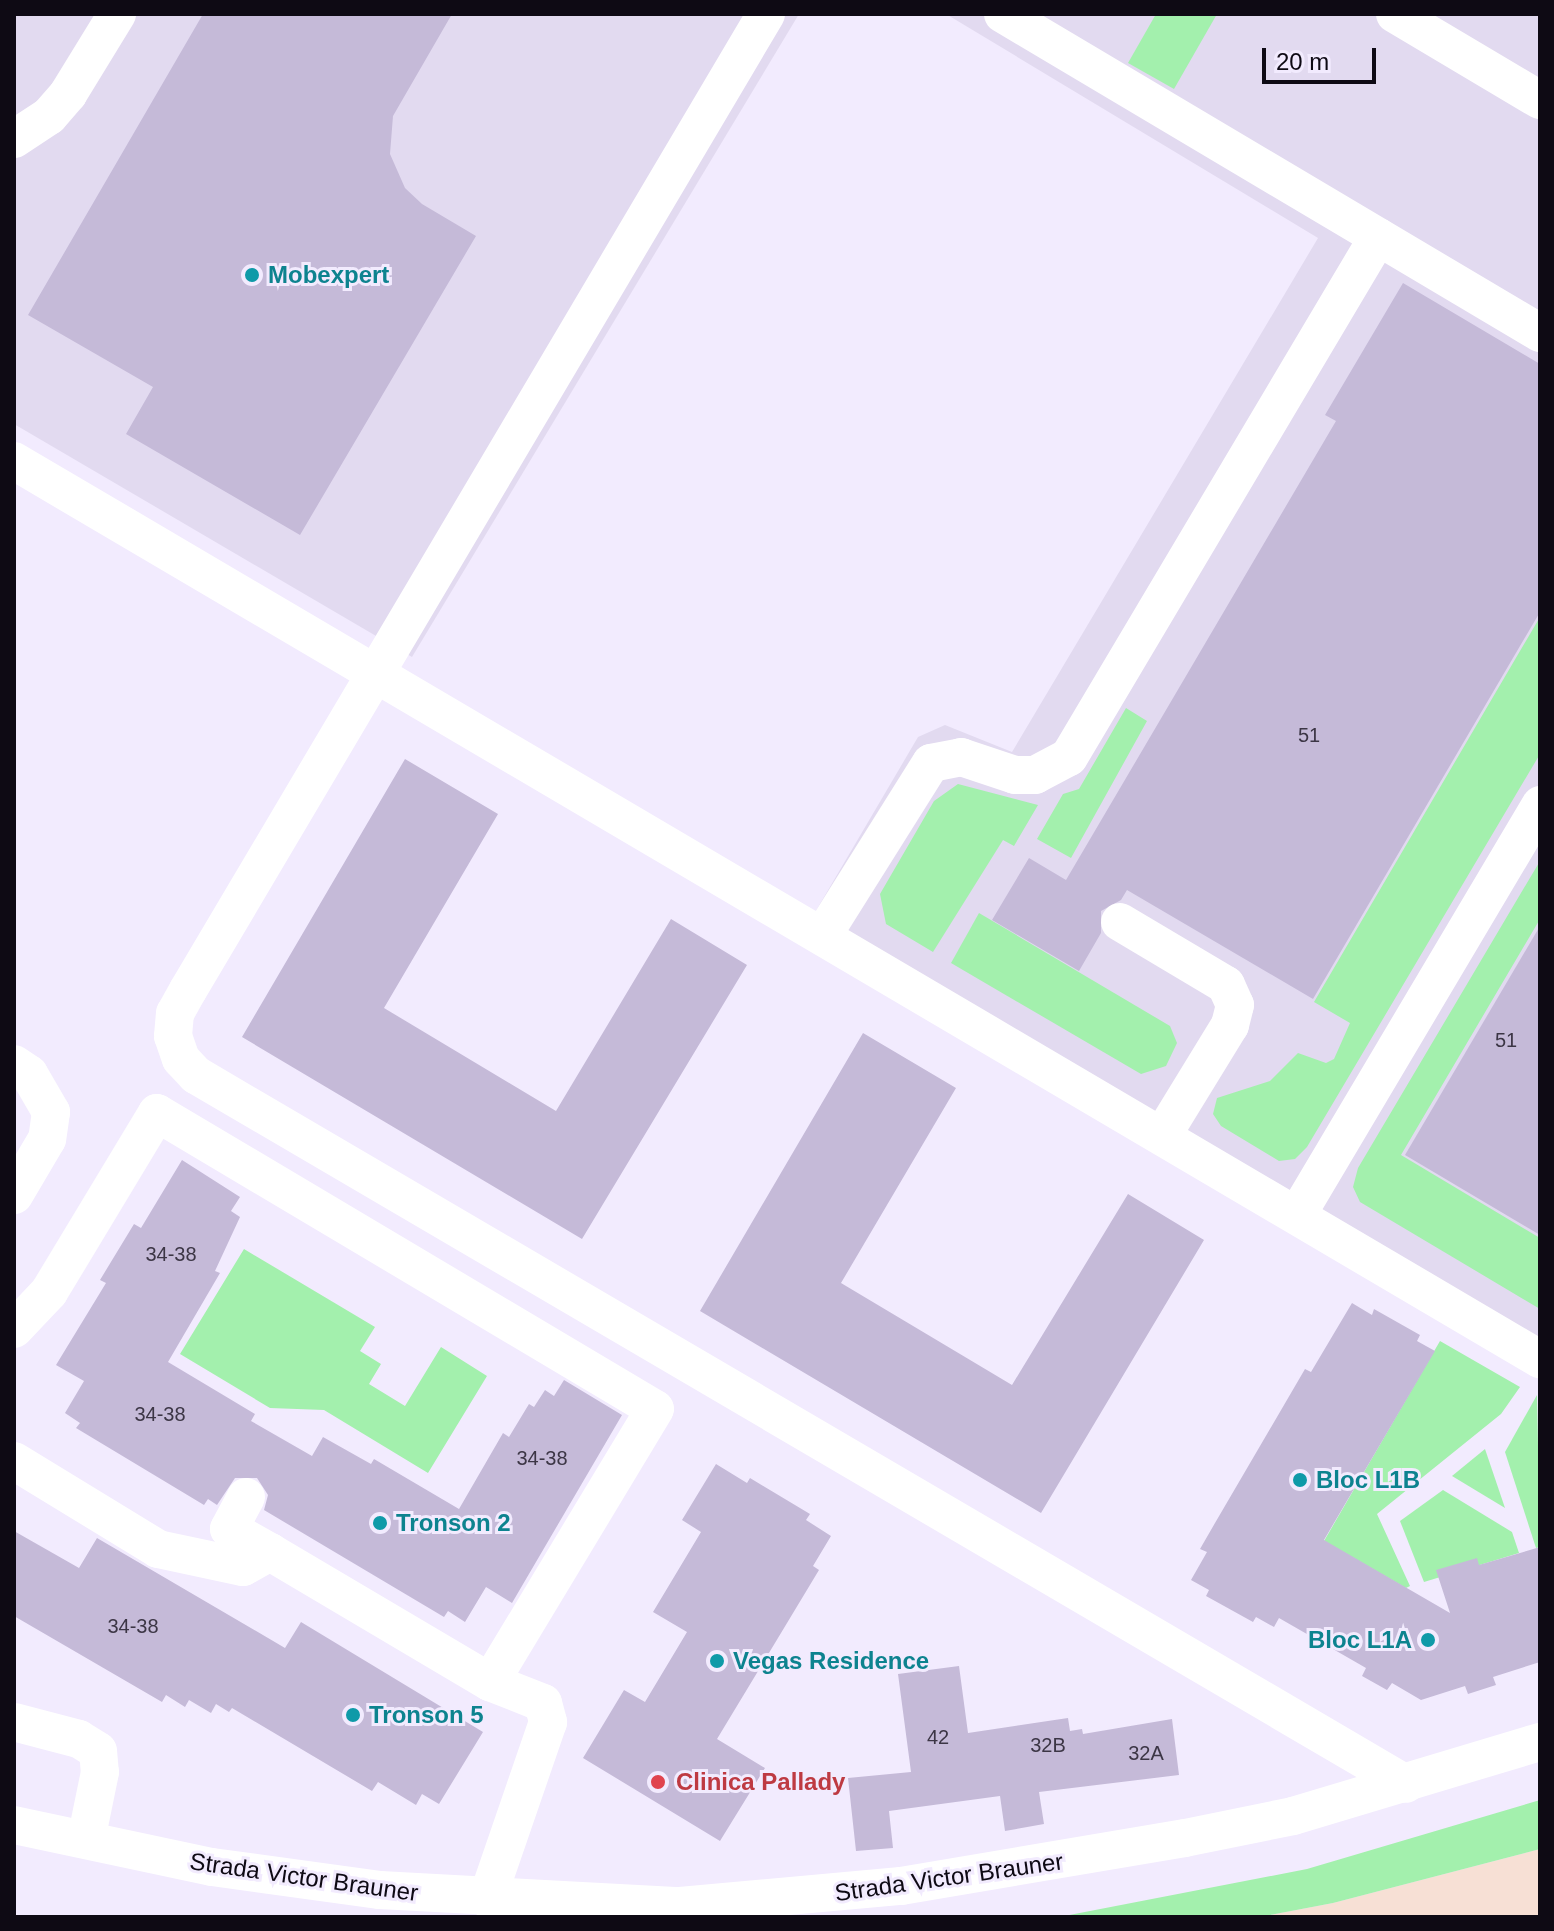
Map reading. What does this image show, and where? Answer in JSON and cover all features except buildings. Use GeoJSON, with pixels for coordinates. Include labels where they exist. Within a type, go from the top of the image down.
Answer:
{"type":"FeatureCollection","features":[{"type":"Feature","properties":{"kind":"street"},"geometry":{"type":"LineString","coordinates":[[14,139],[49,116],[68,94],[117,14]]}},
{"type":"Feature","properties":{"kind":"street"},"geometry":{"type":"LineString","coordinates":[[766,14],[175,1013],[173,1036],[181,1059],[210,1083],[1406,1784]]}},
{"type":"Feature","properties":{"kind":"street"},"geometry":{"type":"LineString","coordinates":[[1003,14],[1540,333]]}},
{"type":"Feature","properties":{"kind":"street"},"geometry":{"type":"LineString","coordinates":[[1395,14],[1540,100]]}},
{"type":"Feature","properties":{"kind":"street"},"geometry":{"type":"LineString","coordinates":[[823,935],[931,763],[961,757],[1015,775],[1035,775],[1069,757],[1378,237]]}},
{"type":"Feature","properties":{"kind":"street"},"geometry":{"type":"LineString","coordinates":[[14,461],[376,671],[1540,1359]]}},
{"type":"Feature","properties":{"kind":"street"},"geometry":{"type":"LineString","coordinates":[[1297,1215],[1540,805]]}},
{"type":"Feature","properties":{"kind":"street"},"geometry":{"type":"LineString","coordinates":[[1120,922],[1226,985],[1235,1005],[1230,1025],[1162,1136]]}},
{"type":"Feature","properties":{"kind":"street"},"geometry":{"type":"LineString","coordinates":[[14,1064],[29,1074],[51,1112],[47,1139],[14,1195]]}},
{"type":"Feature","properties":{"kind":"street"},"geometry":{"type":"LineString","coordinates":[[14,1329],[49,1292],[157,1113],[655,1409],[490,1682]]}},
{"type":"Feature","properties":{"kind":"street"},"geometry":{"type":"LineString","coordinates":[[14,1461],[158,1549],[243,1567],[270,1552]]}},
{"type":"Feature","properties":{"kind":"street"},"geometry":{"type":"LineString","coordinates":[[246,1497],[229,1529],[490,1682],[543,1703],[548,1722],[487,1899]]}},
{"type":"Feature","properties":{"kind":"street"},"geometry":{"type":"LineString","coordinates":[[14,1722],[79,1739],[98,1751],[100,1772],[86,1840]]}},
{"type":"Feature","properties":{"kind":"street","name":"Strada Victor Brauner"},"geometry":{"type":"LineString","coordinates":[[20,1830],[286,1878],[487,1899],[680,1906],[901,1886],[1185,1838],[1293,1816],[1540,1742]]}},
{"type":"Feature","properties":{"kind":"shaded area"},"geometry":{"type":"Polygon","coordinates":[[[14,14],[799,14],[412,657],[14,424],[14,14]]]}},
{"type":"Feature","properties":{"kind":"shaded area"},"geometry":{"type":"Polygon","coordinates":[[[946,14],[1540,14],[1540,1359],[807,926],[918,737],[945,725],[1012,752],[1318,238],[946,14]]]}},
{"type":"Feature","properties":{"kind":"shaded area"},"geometry":{"type":"Polygon","coordinates":[[[1540,1849],[1540,1917],[1260,1917],[1333,1903],[1540,1849]]]}},
{"type":"Feature","properties":{"kind":"green space"},"geometry":{"type":"Polygon","coordinates":[[[1156,14],[1217,14],[1174,89],[1128,63],[1156,14]]]}},
{"type":"Feature","properties":{"kind":"green space"},"geometry":{"type":"Polygon","coordinates":[[[1540,617],[1540,754],[1307,1147],[1295,1159],[1279,1161],[1221,1126],[1213,1114],[1217,1098],[1270,1081],[1298,1053],[1326,1063],[1334,1059],[1350,1023],[1314,1002],[1540,617]]]}},
{"type":"Feature","properties":{"kind":"green space"},"geometry":{"type":"Polygon","coordinates":[[[1126,708],[1147,721],[1071,858],[1037,839],[1063,794],[1079,789],[1126,708]]]}},
{"type":"Feature","properties":{"kind":"green space"},"geometry":{"type":"Polygon","coordinates":[[[958,784],[1038,805],[1014,846],[1003,840],[933,952],[886,924],[880,894],[934,801],[958,784]]]}},
{"type":"Feature","properties":{"kind":"green space"},"geometry":{"type":"Polygon","coordinates":[[[1540,861],[1540,919],[1401,1155],[1540,1238],[1540,1309],[1360,1202],[1353,1187],[1358,1168],[1540,861]]]}},
{"type":"Feature","properties":{"kind":"green space"},"geometry":{"type":"Polygon","coordinates":[[[979,913],[1170,1026],[1177,1043],[1166,1066],[1141,1074],[951,963],[979,913]]]}},
{"type":"Feature","properties":{"kind":"green space"},"geometry":{"type":"Polygon","coordinates":[[[244,1249],[375,1327],[360,1351],[381,1364],[369,1384],[405,1406],[441,1347],[487,1376],[428,1473],[324,1410],[270,1408],[180,1354],[244,1249]]]}},
{"type":"Feature","properties":{"kind":"green space"},"geometry":{"type":"Polygon","coordinates":[[[1440,1341],[1520,1387],[1501,1414],[1377,1514],[1410,1586],[1406,1588],[1324,1541],[1440,1341]]]}},
{"type":"Feature","properties":{"kind":"green space"},"geometry":{"type":"Polygon","coordinates":[[[1537,1395],[1540,1547],[1536,1548],[1505,1452],[1537,1395]]]}},
{"type":"Feature","properties":{"kind":"green space"},"geometry":{"type":"Polygon","coordinates":[[[1485,1449],[1505,1508],[1452,1476],[1485,1449]]]}},
{"type":"Feature","properties":{"kind":"green space"},"geometry":{"type":"Polygon","coordinates":[[[1443,1490],[1512,1532],[1519,1553],[1424,1582],[1400,1521],[1443,1490]]]}},
{"type":"Feature","properties":{"kind":"green space"},"geometry":{"type":"Polygon","coordinates":[[[1540,1800],[1540,1849],[1333,1903],[1260,1917],[1059,1917],[1307,1869],[1540,1800]]]}},
{"type":"Feature","properties":{"kind":"place","name":"Mobexpert"},"geometry":{"type":"Point","coordinates":[252,275]}},
{"type":"Feature","properties":{"kind":"place","name":"Bloc L1B"},"geometry":{"type":"Point","coordinates":[1300,1480]}},
{"type":"Feature","properties":{"kind":"place","name":"Tronson 2"},"geometry":{"type":"Point","coordinates":[380,1523]}},
{"type":"Feature","properties":{"kind":"place","name":"Bloc L1A"},"geometry":{"type":"Point","coordinates":[1428,1640]}},
{"type":"Feature","properties":{"kind":"place","name":"Vegas Residence"},"geometry":{"type":"Point","coordinates":[717,1661]}},
{"type":"Feature","properties":{"kind":"place","name":"Tronson 5"},"geometry":{"type":"Point","coordinates":[353,1715]}},
{"type":"Feature","properties":{"kind":"place","name":"Clinica Pallady"},"geometry":{"type":"Point","coordinates":[658,1782]}}]}
